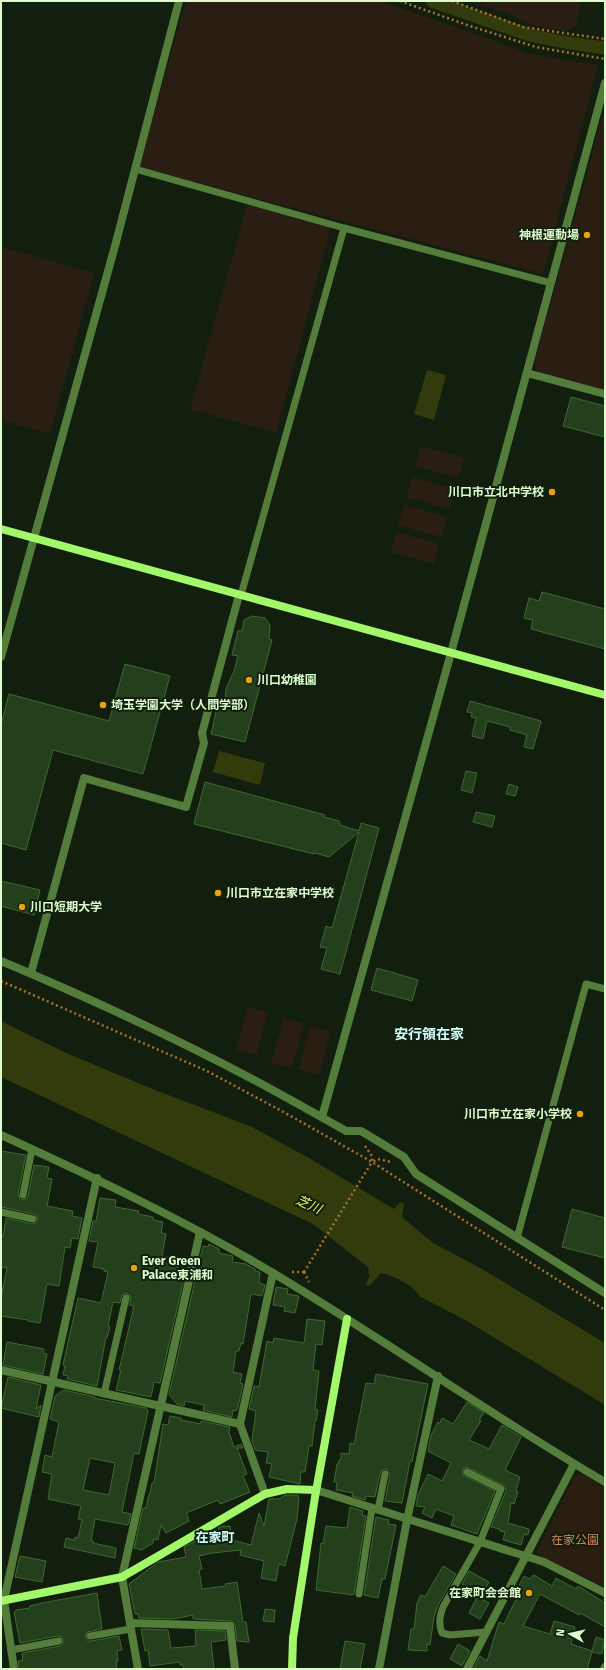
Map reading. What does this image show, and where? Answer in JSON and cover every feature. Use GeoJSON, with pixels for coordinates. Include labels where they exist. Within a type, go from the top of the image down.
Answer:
{"type":"FeatureCollection","features":[{"type":"Feature","properties":{"kind":"street"},"geometry":{"type":"LineString","coordinates":[[1,657],[135,169],[179,1]]}},
{"type":"Feature","properties":{"kind":"street"},"geometry":{"type":"LineString","coordinates":[[322,1117],[527,374],[605,83]]}},
{"type":"Feature","properties":{"kind":"street"},"geometry":{"type":"LineString","coordinates":[[527,374],[605,394]]}},
{"type":"Feature","properties":{"kind":"street"},"geometry":{"type":"LineString","coordinates":[[1,529],[605,695]]}},
{"type":"Feature","properties":{"kind":"street"},"geometry":{"type":"LineString","coordinates":[[31,973],[84,778],[186,807],[204,743],[202,733],[240,595]]}},
{"type":"Feature","properties":{"kind":"street"},"geometry":{"type":"LineString","coordinates":[[1,960],[67,989],[241,1073],[346,1131],[361,1131],[404,1157],[416,1174],[605,1293]]}},
{"type":"Feature","properties":{"kind":"street"},"geometry":{"type":"LineString","coordinates":[[1,1135],[97,1178],[200,1232],[273,1273],[438,1376],[574,1464],[605,1482]]}},
{"type":"Feature","properties":{"kind":"street"},"geometry":{"type":"LineString","coordinates":[[14,1669],[2,1601],[97,1178]]}},
{"type":"Feature","properties":{"kind":"street"},"geometry":{"type":"LineString","coordinates":[[138,1669],[122,1577],[200,1232]]}},
{"type":"Feature","properties":{"kind":"street"},"geometry":{"type":"LineString","coordinates":[[265,1494],[240,1424],[273,1273]]}},
{"type":"Feature","properties":{"kind":"street"},"geometry":{"type":"LineString","coordinates":[[292,1669],[293,1638],[316,1490],[347,1319]]}},
{"type":"Feature","properties":{"kind":"street"},"geometry":{"type":"LineString","coordinates":[[1,1370],[240,1424]]}},
{"type":"Feature","properties":{"kind":"street"},"geometry":{"type":"LineString","coordinates":[[379,1669],[407,1520],[438,1376]]}},
{"type":"Feature","properties":{"kind":"street"},"geometry":{"type":"LineString","coordinates":[[467,1669],[574,1464]]}},
{"type":"Feature","properties":{"kind":"street"},"geometry":{"type":"LineString","coordinates":[[2,1601],[122,1577],[265,1494],[287,1489],[316,1490],[407,1520],[526,1556],[544,1562],[605,1594]]}},
{"type":"Feature","properties":{"kind":"street"},"geometry":{"type":"LineString","coordinates":[[131,1626],[230,1626],[235,1669]]}},
{"type":"Feature","properties":{"kind":"lane"},"geometry":{"type":"LineString","coordinates":[[135,169],[344,228],[551,283]]}},
{"type":"Feature","properties":{"kind":"lane"},"geometry":{"type":"LineString","coordinates":[[240,595],[344,228]]}},
{"type":"Feature","properties":{"kind":"lane"},"geometry":{"type":"LineString","coordinates":[[517,1238],[586,984],[605,989]]}},
{"type":"Feature","properties":{"kind":"lane"},"geometry":{"type":"LineString","coordinates":[[23,1195],[32,1149]]}},
{"type":"Feature","properties":{"kind":"lane"},"geometry":{"type":"LineString","coordinates":[[1,1212],[33,1219]]}},
{"type":"Feature","properties":{"kind":"lane"},"geometry":{"type":"LineString","coordinates":[[104,1394],[126,1298]]}},
{"type":"Feature","properties":{"kind":"lane"},"geometry":{"type":"LineString","coordinates":[[467,1472],[501,1489],[480,1542],[443,1607],[440,1617],[440,1627],[442,1632],[450,1635],[486,1632]]}},
{"type":"Feature","properties":{"kind":"lane"},"geometry":{"type":"LineString","coordinates":[[359,1594],[375,1509],[385,1474]]}},
{"type":"Feature","properties":{"kind":"lane"},"geometry":{"type":"LineString","coordinates":[[90,1636],[131,1626]]}},
{"type":"Feature","properties":{"kind":"lane"},"geometry":{"type":"LineString","coordinates":[[11,1650],[59,1641]]}},
{"type":"Feature","properties":{"kind":"path"},"geometry":{"type":"LineString","coordinates":[[400,1],[470,26],[536,47],[605,59]]}},
{"type":"Feature","properties":{"kind":"path"},"geometry":{"type":"LineString","coordinates":[[452,1],[523,27],[605,40]]}},
{"type":"Feature","properties":{"kind":"path"},"geometry":{"type":"LineString","coordinates":[[1,981],[207,1071],[372,1162],[605,1310]]}},
{"type":"Feature","properties":{"kind":"path"},"geometry":{"type":"LineString","coordinates":[[304,1272],[372,1162]]}},
{"type":"Feature","properties":{"kind":"green space"},"geometry":{"type":"Polygon","coordinates":[[[186,1],[381,1],[531,54],[598,65],[543,274],[139,167],[186,1]]]}},
{"type":"Feature","properties":{"kind":"green space"},"geometry":{"type":"Polygon","coordinates":[[[470,1],[581,1],[576,26],[566,31],[534,26],[505,12],[470,1]]]}},
{"type":"Feature","properties":{"kind":"green space","name":"神根運動場"},"geometry":{"type":"Polygon","coordinates":[[[605,108],[605,391],[538,375],[534,363],[605,108]]]}},
{"type":"Feature","properties":{"kind":"green space"},"geometry":{"type":"Polygon","coordinates":[[[247,205],[331,227],[276,433],[190,409],[247,205]]]}},
{"type":"Feature","properties":{"kind":"green space"},"geometry":{"type":"Polygon","coordinates":[[[1,247],[94,273],[50,434],[1,420],[1,247]]]}},
{"type":"Feature","properties":{"kind":"green space"},"geometry":{"type":"Polygon","coordinates":[[[421,446],[464,458],[458,478],[415,466],[421,446]]]}},
{"type":"Feature","properties":{"kind":"green space"},"geometry":{"type":"Polygon","coordinates":[[[412,477],[455,489],[449,509],[406,497],[412,477]]]}},
{"type":"Feature","properties":{"kind":"green space"},"geometry":{"type":"Polygon","coordinates":[[[404,505],[447,517],[441,537],[398,525],[404,505]]]}},
{"type":"Feature","properties":{"kind":"green space"},"geometry":{"type":"Polygon","coordinates":[[[396,532],[439,544],[434,564],[391,552],[396,532]]]}},
{"type":"Feature","properties":{"kind":"green space"},"geometry":{"type":"Polygon","coordinates":[[[248,1007],[268,1012],[256,1055],[236,1050],[248,1007]]]}},
{"type":"Feature","properties":{"kind":"green space"},"geometry":{"type":"Polygon","coordinates":[[[284,1018],[304,1024],[292,1068],[271,1063],[284,1018]]]}},
{"type":"Feature","properties":{"kind":"green space"},"geometry":{"type":"Polygon","coordinates":[[[310,1026],[330,1031],[319,1075],[299,1069],[310,1026]]]}},
{"type":"Feature","properties":{"kind":"green space","name":"在家公園"},"geometry":{"type":"Polygon","coordinates":[[[583,1474],[605,1488],[605,1587],[540,1556],[537,1550],[575,1476],[583,1474]]]}},
{"type":"Feature","properties":{"kind":"water"},"geometry":{"type":"Polygon","coordinates":[[[427,370],[446,375],[434,420],[414,414],[427,370]]]}},
{"type":"Feature","properties":{"kind":"water"},"geometry":{"type":"Polygon","coordinates":[[[219,751],[265,763],[260,785],[213,772],[219,751]]]}},
{"type":"Feature","properties":{"kind":"water","name":"芝川"},"geometry":{"type":"Polygon","coordinates":[[[1,1021],[64,1052],[155,1090],[250,1126],[309,1158],[394,1209],[400,1202],[404,1204],[402,1217],[433,1243],[482,1269],[605,1343],[605,1405],[467,1321],[419,1296],[408,1284],[381,1273],[369,1286],[366,1284],[370,1275],[368,1274],[369,1268],[313,1224],[1,1077],[1,1021]]]}},
{"type":"Feature","properties":{"kind":"building"},"geometry":{"type":"Polygon","coordinates":[[[571,397],[605,406],[605,437],[563,426],[571,397]]]}},
{"type":"Feature","properties":{"kind":"building"},"geometry":{"type":"Polygon","coordinates":[[[542,592],[605,609],[605,649],[531,629],[533,620],[524,618],[529,598],[539,601],[542,592]]]}},
{"type":"Feature","properties":{"kind":"building"},"geometry":{"type":"Polygon","coordinates":[[[252,616],[265,618],[270,625],[269,639],[272,640],[245,742],[211,734],[217,708],[224,709],[226,689],[234,671],[238,656],[232,655],[238,631],[242,631],[244,620],[252,616]]]}},
{"type":"Feature","properties":{"kind":"building"},"geometry":{"type":"Polygon","coordinates":[[[125,664],[170,676],[143,774],[53,750],[26,850],[1,843],[1,725],[9,694],[109,721],[125,664]]]}},
{"type":"Feature","properties":{"kind":"building"},"geometry":{"type":"Polygon","coordinates":[[[470,701],[541,721],[533,749],[524,747],[527,735],[510,730],[510,727],[487,721],[483,739],[472,736],[476,718],[471,717],[472,713],[467,712],[470,701]]]}},
{"type":"Feature","properties":{"kind":"building"},"geometry":{"type":"Polygon","coordinates":[[[466,771],[477,773],[472,793],[461,790],[466,771]]]}},
{"type":"Feature","properties":{"kind":"building"},"geometry":{"type":"Polygon","coordinates":[[[205,782],[325,815],[324,817],[339,821],[340,825],[359,831],[361,823],[379,828],[340,974],[321,969],[327,948],[320,947],[326,926],[332,928],[359,832],[329,857],[194,824],[205,782]]]}},
{"type":"Feature","properties":{"kind":"building"},"geometry":{"type":"Polygon","coordinates":[[[509,784],[518,787],[515,796],[506,794],[509,784]]]}},
{"type":"Feature","properties":{"kind":"building"},"geometry":{"type":"Polygon","coordinates":[[[476,812],[495,816],[492,827],[473,822],[476,812]]]}},
{"type":"Feature","properties":{"kind":"building"},"geometry":{"type":"Polygon","coordinates":[[[1,881],[40,890],[34,915],[1,906],[1,881]]]}},
{"type":"Feature","properties":{"kind":"building"},"geometry":{"type":"Polygon","coordinates":[[[377,968],[418,980],[412,1001],[371,990],[377,968]]]}},
{"type":"Feature","properties":{"kind":"building"},"geometry":{"type":"Polygon","coordinates":[[[1,1151],[26,1155],[18,1194],[20,1199],[25,1200],[28,1196],[34,1165],[49,1167],[47,1178],[52,1179],[47,1206],[73,1211],[72,1216],[82,1218],[78,1239],[72,1238],[70,1248],[65,1247],[59,1286],[47,1284],[40,1323],[1,1316],[1,1298],[7,1268],[1,1267],[1,1236],[3,1236],[6,1218],[32,1224],[36,1223],[38,1220],[37,1216],[34,1214],[1,1207],[1,1151]]]}},
{"type":"Feature","properties":{"kind":"building"},"geometry":{"type":"Polygon","coordinates":[[[100,1198],[116,1200],[115,1207],[139,1211],[138,1214],[153,1217],[153,1220],[163,1222],[161,1233],[166,1234],[162,1256],[179,1259],[177,1268],[186,1270],[160,1383],[154,1382],[151,1397],[116,1390],[121,1370],[119,1370],[134,1306],[129,1305],[131,1297],[127,1293],[122,1295],[120,1303],[113,1302],[108,1326],[110,1327],[107,1338],[106,1337],[97,1386],[67,1379],[68,1376],[63,1375],[65,1366],[63,1365],[78,1298],[101,1303],[108,1272],[104,1271],[104,1269],[93,1267],[98,1242],[89,1241],[93,1221],[96,1221],[100,1198]]]}},
{"type":"Feature","properties":{"kind":"building"},"geometry":{"type":"Polygon","coordinates":[[[572,1209],[605,1218],[605,1258],[562,1247],[572,1209]]]}},
{"type":"Feature","properties":{"kind":"building"},"geometry":{"type":"Polygon","coordinates":[[[209,1244],[219,1249],[219,1253],[233,1256],[232,1262],[246,1264],[255,1269],[255,1271],[260,1272],[259,1283],[265,1285],[262,1296],[251,1294],[243,1344],[241,1343],[239,1351],[236,1351],[233,1372],[242,1374],[240,1383],[243,1384],[238,1407],[236,1411],[233,1410],[232,1417],[203,1410],[204,1405],[185,1401],[184,1406],[177,1404],[169,1394],[203,1246],[208,1247],[209,1244]]]}},
{"type":"Feature","properties":{"kind":"building"},"geometry":{"type":"Polygon","coordinates":[[[276,1287],[288,1289],[287,1294],[299,1296],[295,1313],[284,1311],[285,1307],[273,1305],[276,1287]]]}},
{"type":"Feature","properties":{"kind":"building"},"geometry":{"type":"Polygon","coordinates":[[[307,1319],[325,1321],[322,1345],[316,1344],[313,1370],[319,1371],[315,1410],[318,1410],[312,1446],[309,1446],[305,1472],[301,1472],[300,1484],[269,1477],[272,1464],[266,1463],[268,1452],[255,1450],[252,1440],[256,1411],[249,1409],[254,1386],[259,1387],[267,1341],[273,1343],[274,1338],[304,1343],[307,1319]]]}},
{"type":"Feature","properties":{"kind":"building"},"geometry":{"type":"Polygon","coordinates":[[[7,1342],[44,1349],[43,1353],[47,1354],[43,1374],[3,1365],[7,1342]]]}},
{"type":"Feature","properties":{"kind":"building"},"geometry":{"type":"Polygon","coordinates":[[[376,1374],[428,1384],[402,1503],[385,1501],[390,1475],[386,1469],[383,1469],[380,1473],[375,1497],[366,1496],[365,1500],[352,1496],[353,1493],[336,1490],[337,1482],[334,1482],[337,1464],[339,1460],[341,1460],[341,1453],[349,1454],[350,1443],[354,1444],[366,1383],[374,1384],[376,1374]]]}},
{"type":"Feature","properties":{"kind":"building"},"geometry":{"type":"Polygon","coordinates":[[[8,1377],[41,1385],[36,1409],[41,1405],[39,1417],[1,1408],[8,1377]]]}},
{"type":"Feature","properties":{"kind":"building"},"geometry":{"type":"Polygon","coordinates":[[[64,1390],[95,1397],[94,1398],[146,1408],[148,1411],[139,1454],[134,1453],[122,1512],[131,1514],[128,1525],[95,1519],[91,1541],[93,1541],[93,1543],[116,1548],[115,1558],[64,1547],[66,1538],[74,1540],[75,1537],[78,1538],[82,1520],[78,1519],[81,1506],[48,1499],[52,1474],[42,1472],[45,1455],[52,1457],[59,1422],[50,1419],[55,1396],[64,1390]],[[90,1458],[83,1490],[109,1495],[115,1463],[90,1458]]]}},
{"type":"Feature","properties":{"kind":"building"},"geometry":{"type":"Polygon","coordinates":[[[467,1402],[484,1413],[479,1420],[481,1421],[469,1440],[489,1449],[502,1425],[521,1437],[505,1470],[520,1477],[516,1491],[518,1492],[514,1504],[511,1503],[508,1523],[529,1529],[528,1535],[524,1534],[521,1545],[503,1540],[505,1532],[491,1527],[506,1491],[505,1486],[469,1468],[466,1467],[463,1469],[463,1475],[495,1491],[477,1534],[451,1525],[454,1516],[436,1509],[432,1518],[422,1513],[425,1507],[416,1506],[418,1495],[428,1474],[442,1481],[451,1463],[428,1451],[431,1435],[442,1418],[453,1424],[467,1402]]]}},
{"type":"Feature","properties":{"kind":"building"},"geometry":{"type":"Polygon","coordinates":[[[170,1416],[201,1424],[201,1421],[230,1427],[229,1432],[234,1447],[241,1444],[243,1448],[237,1448],[247,1474],[243,1476],[250,1492],[220,1504],[218,1500],[186,1513],[189,1521],[166,1533],[161,1525],[158,1540],[154,1539],[153,1543],[142,1550],[134,1548],[143,1508],[146,1508],[152,1483],[154,1483],[163,1424],[168,1425],[170,1416]]]}},
{"type":"Feature","properties":{"kind":"building"},"geometry":{"type":"Polygon","coordinates":[[[285,1495],[298,1495],[297,1519],[285,1566],[279,1564],[276,1581],[261,1578],[264,1561],[240,1555],[241,1550],[199,1556],[202,1569],[199,1570],[202,1589],[226,1586],[225,1584],[237,1582],[243,1622],[246,1622],[249,1642],[237,1641],[235,1625],[231,1621],[193,1619],[193,1615],[173,1619],[139,1618],[138,1614],[135,1614],[129,1584],[158,1562],[186,1557],[184,1547],[197,1540],[214,1535],[213,1531],[218,1531],[219,1527],[230,1526],[232,1540],[251,1545],[259,1513],[264,1526],[269,1499],[279,1499],[285,1495]]]}},
{"type":"Feature","properties":{"kind":"building"},"geometry":{"type":"Polygon","coordinates":[[[350,1507],[363,1511],[362,1515],[366,1516],[354,1594],[316,1590],[321,1543],[323,1544],[326,1526],[347,1528],[350,1507]]]}},
{"type":"Feature","properties":{"kind":"building"},"geometry":{"type":"Polygon","coordinates":[[[376,1517],[389,1520],[388,1524],[396,1525],[385,1579],[382,1579],[378,1598],[364,1595],[376,1517]]]}},
{"type":"Feature","properties":{"kind":"building"},"geometry":{"type":"Polygon","coordinates":[[[20,1556],[46,1561],[42,1582],[15,1577],[20,1556]]]}},
{"type":"Feature","properties":{"kind":"building"},"geometry":{"type":"Polygon","coordinates":[[[443,1566],[456,1574],[438,1605],[434,1617],[430,1645],[427,1644],[427,1651],[408,1650],[411,1629],[414,1629],[417,1603],[421,1595],[425,1597],[443,1566]]]}},
{"type":"Feature","properties":{"kind":"building"},"geometry":{"type":"Polygon","coordinates":[[[469,1571],[489,1582],[482,1595],[462,1584],[469,1571]]]}},
{"type":"Feature","properties":{"kind":"building"},"geometry":{"type":"Polygon","coordinates":[[[534,1575],[552,1586],[556,1578],[576,1589],[578,1586],[605,1603],[605,1627],[540,1594],[523,1626],[550,1634],[554,1621],[575,1627],[571,1644],[592,1651],[596,1637],[605,1640],[602,1654],[592,1652],[587,1669],[473,1669],[480,1656],[487,1661],[499,1622],[504,1624],[519,1593],[516,1591],[524,1576],[529,1579],[534,1575]]]}},
{"type":"Feature","properties":{"kind":"building"},"geometry":{"type":"Polygon","coordinates":[[[97,1593],[102,1629],[87,1632],[85,1637],[88,1641],[91,1641],[119,1636],[122,1650],[117,1651],[117,1669],[19,1669],[18,1661],[23,1660],[22,1653],[60,1646],[63,1644],[64,1640],[62,1637],[58,1636],[20,1643],[14,1612],[16,1610],[30,1608],[30,1606],[42,1603],[97,1593]]]}},
{"type":"Feature","properties":{"kind":"building"},"geometry":{"type":"Polygon","coordinates":[[[477,1597],[489,1603],[480,1619],[469,1613],[477,1597]]]}},
{"type":"Feature","properties":{"kind":"building"},"geometry":{"type":"Polygon","coordinates":[[[265,1609],[275,1610],[274,1622],[263,1621],[265,1609]]]}},
{"type":"Feature","properties":{"kind":"building"},"geometry":{"type":"Polygon","coordinates":[[[141,1629],[168,1630],[171,1648],[196,1646],[195,1630],[225,1631],[226,1640],[211,1642],[214,1669],[184,1669],[183,1665],[180,1665],[180,1662],[150,1666],[148,1650],[145,1651],[141,1629]]]}},
{"type":"Feature","properties":{"kind":"building"},"geometry":{"type":"Polygon","coordinates":[[[345,1641],[365,1644],[360,1669],[340,1669],[345,1641]]]}},
{"type":"Feature","properties":{"kind":"building"},"geometry":{"type":"Polygon","coordinates":[[[458,1644],[470,1651],[462,1666],[450,1659],[458,1644]]]}},
{"type":"Feature","properties":{"kind":"waterway"},"geometry":{"type":"LineString","coordinates":[[432,1],[529,35],[605,48]]}},
{"type":"Feature","properties":{"kind":"place","name":"神根運動場"},"geometry":{"type":"Point","coordinates":[587,235]}},
{"type":"Feature","properties":{"kind":"place","name":"川口市立北中学校"},"geometry":{"type":"Point","coordinates":[552,492]}},
{"type":"Feature","properties":{"kind":"place","name":"川口幼稚園"},"geometry":{"type":"Point","coordinates":[249,680]}},
{"type":"Feature","properties":{"kind":"place","name":"埼玉学園大学（人間学部）"},"geometry":{"type":"Point","coordinates":[103,705]}},
{"type":"Feature","properties":{"kind":"place","name":"川口市立在家中学校"},"geometry":{"type":"Point","coordinates":[218,893]}},
{"type":"Feature","properties":{"kind":"place","name":"川口短期大学"},"geometry":{"type":"Point","coordinates":[22,907]}},
{"type":"Feature","properties":{"kind":"place","name":"川口市立在家小学校"},"geometry":{"type":"Point","coordinates":[580,1114]}},
{"type":"Feature","properties":{"kind":"place","name":"Ever Green Palace東浦和"},"geometry":{"type":"Point","coordinates":[134,1268]}},
{"type":"Feature","properties":{"kind":"place","name":"在家町会会館"},"geometry":{"type":"Point","coordinates":[529,1593]}},
{"type":"Feature","properties":{"kind":"district","name":"安行領在家"},"geometry":{"type":"Point","coordinates":[429,1034]}},
{"type":"Feature","properties":{"kind":"district","name":"在家町"},"geometry":{"type":"Point","coordinates":[215,1537]}}]}
